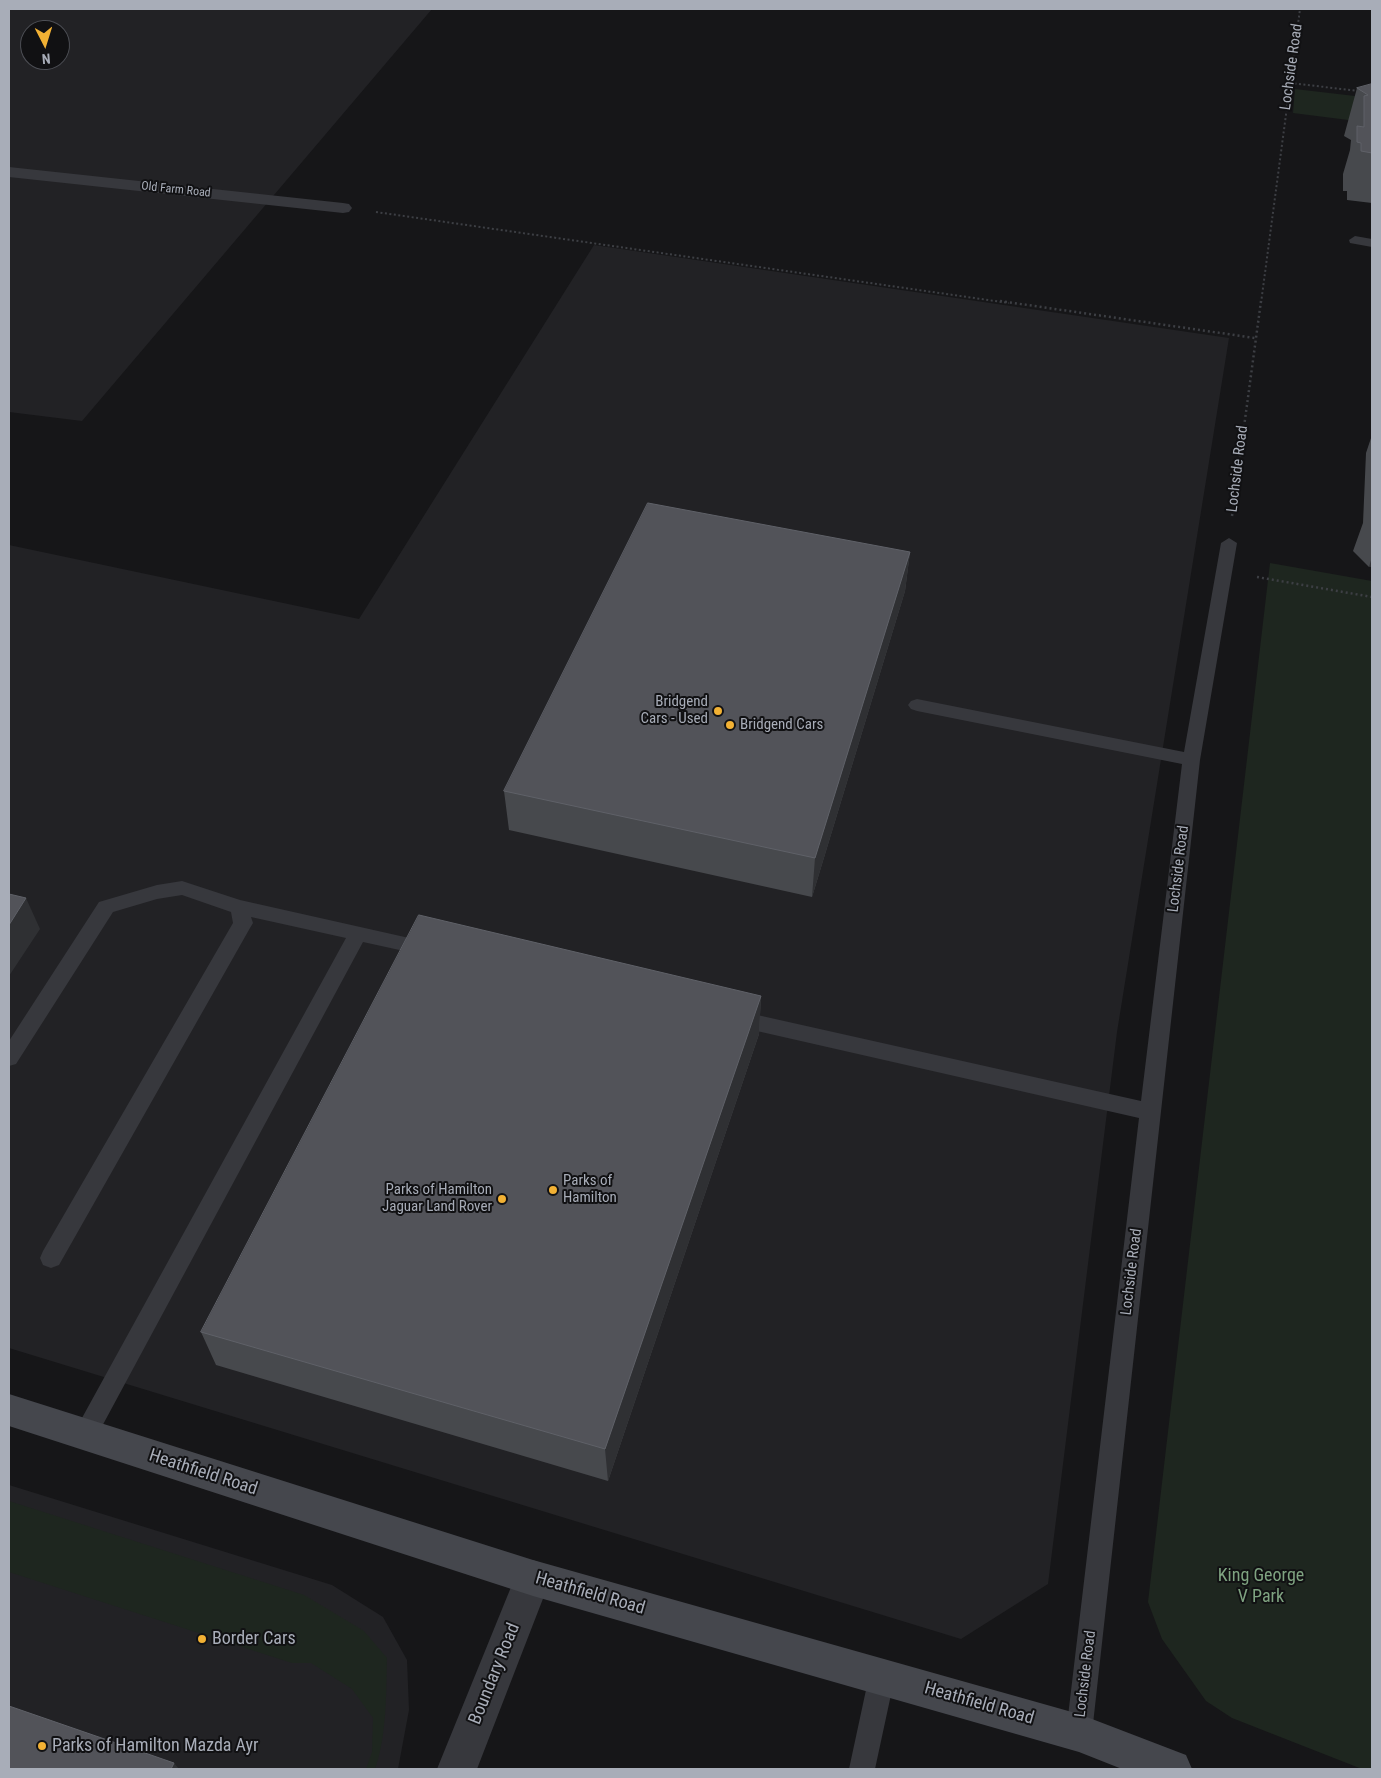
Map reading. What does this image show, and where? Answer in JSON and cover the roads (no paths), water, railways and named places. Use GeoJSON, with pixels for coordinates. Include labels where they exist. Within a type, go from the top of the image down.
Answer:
{"type":"FeatureCollection","features":[{"type":"Feature","properties":{"kind":"main road","name":"Heathfield Road"},"geometry":{"type":"LineString","coordinates":[[9,1410],[533,1578],[1079,1733],[1172,1769]]}},
{"type":"Feature","properties":{"kind":"street","name":"Old Farm Road"},"geometry":{"type":"LineString","coordinates":[[9,172],[343,208]]}},
{"type":"Feature","properties":{"kind":"street","name":"Boundary Road"},"geometry":{"type":"LineString","coordinates":[[457,1769],[533,1578]]}},
{"type":"Feature","properties":{"kind":"lane"},"geometry":{"type":"LineString","coordinates":[[1355,240],[1372,243]]}},
{"type":"Feature","properties":{"kind":"lane","name":"Lochside Road"},"geometry":{"type":"LineString","coordinates":[[1079,1733],[1191,760],[1226,571],[1229,543]]}},
{"type":"Feature","properties":{"kind":"lane"},"geometry":{"type":"LineString","coordinates":[[917,705],[1191,760]]}},
{"type":"Feature","properties":{"kind":"lane"},"geometry":{"type":"LineString","coordinates":[[9,1058],[90,929],[106,907],[158,892],[182,888],[239,907],[445,953]]}},
{"type":"Feature","properties":{"kind":"lane"},"geometry":{"type":"LineString","coordinates":[[51,1258],[243,923],[239,907]]}},
{"type":"Feature","properties":{"kind":"lane"},"geometry":{"type":"LineString","coordinates":[[85,1435],[358,934]]}},
{"type":"Feature","properties":{"kind":"lane"},"geometry":{"type":"LineString","coordinates":[[716,1014],[1151,1112]]}},
{"type":"Feature","properties":{"kind":"lane"},"geometry":{"type":"LineString","coordinates":[[862,1769],[882,1676]]}},
{"type":"Feature","properties":{"kind":"place","name":"Bridgend Cars - Used"},"geometry":{"type":"Point","coordinates":[718,711]}},
{"type":"Feature","properties":{"kind":"place","name":"Bridgend Cars"},"geometry":{"type":"Point","coordinates":[730,725]}},
{"type":"Feature","properties":{"kind":"place","name":"Parks of Hamilton"},"geometry":{"type":"Point","coordinates":[553,1190]}},
{"type":"Feature","properties":{"kind":"place","name":"Parks of Hamilton Jaguar Land Rover"},"geometry":{"type":"Point","coordinates":[502,1199]}},
{"type":"Feature","properties":{"kind":"place","name":"Border Cars"},"geometry":{"type":"Point","coordinates":[202,1639]}},
{"type":"Feature","properties":{"kind":"place","name":"Parks of Hamilton Mazda Ayr"},"geometry":{"type":"Point","coordinates":[42,1746]}},
{"type":"Feature","properties":{"kind":"park label","name":"King George V Park"},"geometry":{"type":"Point","coordinates":[1261,1586]}}]}
